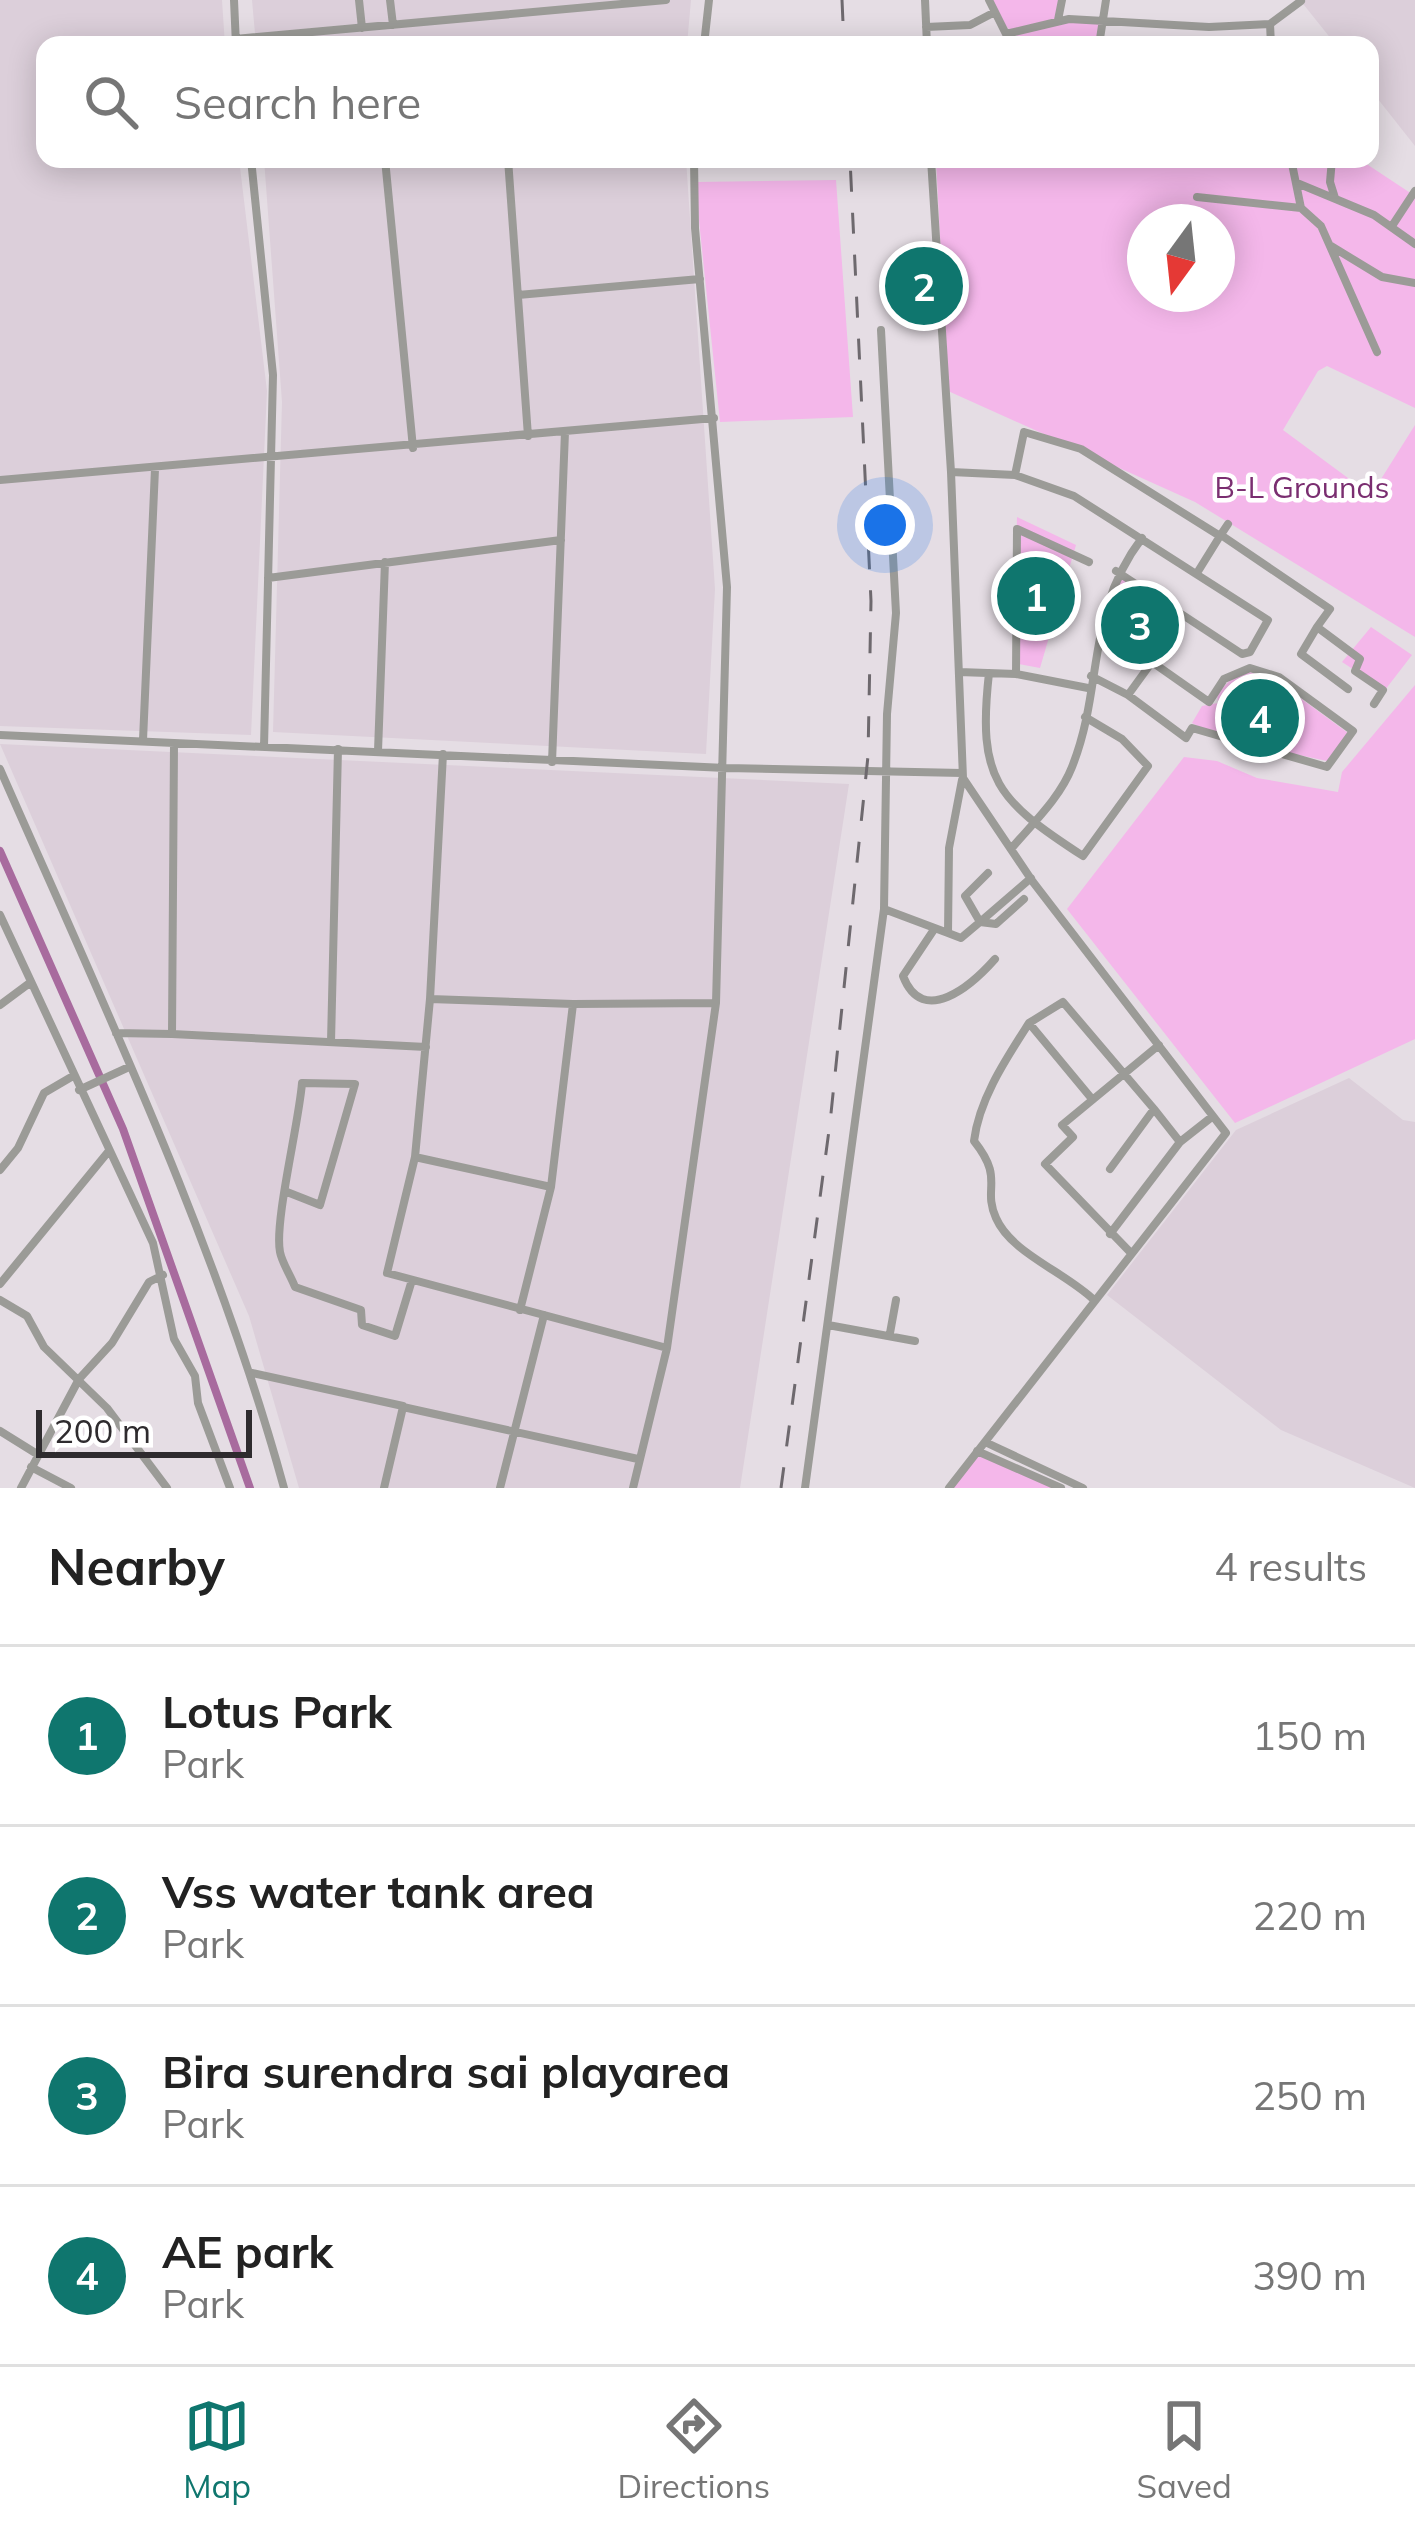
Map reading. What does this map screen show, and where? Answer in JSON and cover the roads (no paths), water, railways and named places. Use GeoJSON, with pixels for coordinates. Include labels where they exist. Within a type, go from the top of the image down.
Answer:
{"type":"FeatureCollection","features":[{"type":"Feature","properties":{"kind":"street"},"geometry":{"type":"LineString","coordinates":[[234,0],[236,36]]}},
{"type":"Feature","properties":{"kind":"street"},"geometry":{"type":"LineString","coordinates":[[359,0],[362,28]]}},
{"type":"Feature","properties":{"kind":"street"},"geometry":{"type":"LineString","coordinates":[[390,0],[393,25]]}},
{"type":"Feature","properties":{"kind":"street"},"geometry":{"type":"LineString","coordinates":[[290,36],[667,0]]}},
{"type":"Feature","properties":{"kind":"street"},"geometry":{"type":"LineString","coordinates":[[705,36],[709,0]]}},
{"type":"Feature","properties":{"kind":"street"},"geometry":{"type":"LineString","coordinates":[[925,0],[926,36]]}},
{"type":"Feature","properties":{"kind":"street"},"geometry":{"type":"LineString","coordinates":[[988,0],[1009,36]]}},
{"type":"Feature","properties":{"kind":"street"},"geometry":{"type":"LineString","coordinates":[[1058,20],[1062,0]]}},
{"type":"Feature","properties":{"kind":"street"},"geometry":{"type":"LineString","coordinates":[[1100,36],[1106,0]]}},
{"type":"Feature","properties":{"kind":"street"},"geometry":{"type":"LineString","coordinates":[[1006,34],[1058,20],[1270,25],[1301,1]]}},
{"type":"Feature","properties":{"kind":"street"},"geometry":{"type":"LineString","coordinates":[[926,28],[970,25],[993,13]]}},
{"type":"Feature","properties":{"kind":"street"},"geometry":{"type":"LineString","coordinates":[[1270,25],[1271,36]]}},
{"type":"Feature","properties":{"kind":"street"},"geometry":{"type":"LineString","coordinates":[[252,168],[273,375],[264,747]]}},
{"type":"Feature","properties":{"kind":"street"},"geometry":{"type":"LineString","coordinates":[[386,168],[413,448]]}},
{"type":"Feature","properties":{"kind":"street"},"geometry":{"type":"LineString","coordinates":[[509,168],[528,436]]}},
{"type":"Feature","properties":{"kind":"street"},"geometry":{"type":"LineString","coordinates":[[633,1488],[667,1348],[716,1003],[726,769],[727,587],[694,168]]}},
{"type":"Feature","properties":{"kind":"street"},"geometry":{"type":"LineString","coordinates":[[932,168],[952,472],[963,776],[949,848],[948,933]]}},
{"type":"Feature","properties":{"kind":"street"},"geometry":{"type":"LineString","coordinates":[[1293,168],[1301,208]]}},
{"type":"Feature","properties":{"kind":"street"},"geometry":{"type":"LineString","coordinates":[[1331,168],[1336,199]]}},
{"type":"Feature","properties":{"kind":"street"},"geometry":{"type":"LineString","coordinates":[[1296,182],[1392,226],[1415,243]]}},
{"type":"Feature","properties":{"kind":"street"},"geometry":{"type":"LineString","coordinates":[[1392,226],[1415,191]]}},
{"type":"Feature","properties":{"kind":"street"},"geometry":{"type":"LineString","coordinates":[[1197,197],[1301,208],[1321,226],[1377,352]]}},
{"type":"Feature","properties":{"kind":"street"},"geometry":{"type":"LineString","coordinates":[[1330,245],[1382,277],[1415,284]]}},
{"type":"Feature","properties":{"kind":"street"},"geometry":{"type":"LineString","coordinates":[[518,295],[700,279]]}},
{"type":"Feature","properties":{"kind":"street"},"geometry":{"type":"LineString","coordinates":[[806,1488],[884,909],[896,613],[881,330]]}},
{"type":"Feature","properties":{"kind":"street"},"geometry":{"type":"LineString","coordinates":[[0,480],[413,448],[714,418]]}},
{"type":"Feature","properties":{"kind":"street"},"geometry":{"type":"LineString","coordinates":[[552,762],[566,432]]}},
{"type":"Feature","properties":{"kind":"street"},"geometry":{"type":"LineString","coordinates":[[1015,475],[1024,432],[1052,439],[1112,467],[1221,536],[1330,609],[1301,654],[1348,689]]}},
{"type":"Feature","properties":{"kind":"street"},"geometry":{"type":"LineString","coordinates":[[143,740],[155,469]]}},
{"type":"Feature","properties":{"kind":"street"},"geometry":{"type":"LineString","coordinates":[[952,472],[1015,475],[1074,496],[1268,620],[1250,652],[1243,654],[1116,572]]}},
{"type":"Feature","properties":{"kind":"street"},"geometry":{"type":"LineString","coordinates":[[1197,573],[1228,524]]}},
{"type":"Feature","properties":{"kind":"street"},"geometry":{"type":"LineString","coordinates":[[1016,674],[1017,529],[1089,562]]}},
{"type":"Feature","properties":{"kind":"street"},"geometry":{"type":"LineString","coordinates":[[1011,849],[1071,770],[1116,572],[1142,538]]}},
{"type":"Feature","properties":{"kind":"street"},"geometry":{"type":"LineString","coordinates":[[268,578],[561,539]]}},
{"type":"Feature","properties":{"kind":"street"},"geometry":{"type":"LineString","coordinates":[[378,751],[385,562]]}},
{"type":"Feature","properties":{"kind":"street"},"geometry":{"type":"LineString","coordinates":[[1317,627],[1360,658],[1355,671],[1383,690],[1374,704]]}},
{"type":"Feature","properties":{"kind":"street"},"geometry":{"type":"LineString","coordinates":[[1090,676],[1128,695],[1186,738],[1192,728],[1328,767],[1353,731],[1279,677],[1250,668],[1224,679],[1209,702],[1152,662],[1128,695]]}},
{"type":"Feature","properties":{"kind":"street"},"geometry":{"type":"LineString","coordinates":[[959,672],[1016,674],[1088,688]]}},
{"type":"Feature","properties":{"kind":"street"},"geometry":{"type":"LineString","coordinates":[[989,673],[992,769],[1011,806],[1083,856],[1148,766],[1122,739],[1085,718]]}},
{"type":"Feature","properties":{"kind":"street"},"geometry":{"type":"LineString","coordinates":[[0,735],[963,776]]}},
{"type":"Feature","properties":{"kind":"street"},"geometry":{"type":"LineString","coordinates":[[172,1034],[174,743]]}},
{"type":"Feature","properties":{"kind":"street"},"geometry":{"type":"LineString","coordinates":[[331,1042],[338,749]]}},
{"type":"Feature","properties":{"kind":"street"},"geometry":{"type":"LineString","coordinates":[[443,754],[430,998],[415,1157],[387,1273],[667,1348]]}},
{"type":"Feature","properties":{"kind":"street"},"geometry":{"type":"LineString","coordinates":[[0,769],[116,1033],[252,1373],[284,1488]]}},
{"type":"Feature","properties":{"kind":"street"},"geometry":{"type":"LineString","coordinates":[[949,1488],[1226,1133],[1031,878],[963,776]]}},
{"type":"Feature","properties":{"kind":"street"},"geometry":{"type":"LineString","coordinates":[[950,898],[965,896],[988,873]]}},
{"type":"Feature","properties":{"kind":"street"},"geometry":{"type":"LineString","coordinates":[[884,909],[961,938],[1031,878]]}},
{"type":"Feature","properties":{"kind":"street"},"geometry":{"type":"LineString","coordinates":[[965,896],[980,922]]}},
{"type":"Feature","properties":{"kind":"street"},"geometry":{"type":"LineString","coordinates":[[980,922],[996,924],[1024,899]]}},
{"type":"Feature","properties":{"kind":"street"},"geometry":{"type":"LineString","coordinates":[[0,915],[153,1244],[174,1339],[195,1376],[198,1402],[230,1488]]}},
{"type":"Feature","properties":{"kind":"street"},"geometry":{"type":"LineString","coordinates":[[934,931],[903,976],[918,998],[933,1002],[962,992],[995,959]]}},
{"type":"Feature","properties":{"kind":"street"},"geometry":{"type":"LineString","coordinates":[[0,1005],[31,982]]}},
{"type":"Feature","properties":{"kind":"street"},"geometry":{"type":"LineString","coordinates":[[430,998],[716,1003]]}},
{"type":"Feature","properties":{"kind":"street"},"geometry":{"type":"LineString","coordinates":[[1094,1300],[1010,1240],[995,1218],[992,1163],[974,1141],[980,1105],[998,1082],[1029,1023],[1063,1002],[1180,1142]]}},
{"type":"Feature","properties":{"kind":"street"},"geometry":{"type":"LineString","coordinates":[[520,1310],[551,1186],[573,1004]]}},
{"type":"Feature","properties":{"kind":"street"},"geometry":{"type":"LineString","coordinates":[[1029,1023],[1092,1099]]}},
{"type":"Feature","properties":{"kind":"street"},"geometry":{"type":"LineString","coordinates":[[116,1033],[426,1047]]}},
{"type":"Feature","properties":{"kind":"street"},"geometry":{"type":"LineString","coordinates":[[1131,1252],[1045,1164],[1072,1137],[1062,1125],[1159,1045]]}},
{"type":"Feature","properties":{"kind":"street"},"geometry":{"type":"LineString","coordinates":[[83,1089],[129,1067]]}},
{"type":"Feature","properties":{"kind":"street"},"geometry":{"type":"LineString","coordinates":[[0,1169],[18,1148],[44,1094],[73,1076]]}},
{"type":"Feature","properties":{"kind":"street"},"geometry":{"type":"LineString","coordinates":[[287,1192],[320,1205],[355,1084],[302,1083],[287,1192],[279,1252],[296,1287],[361,1310],[362,1325],[395,1336],[412,1280]]}},
{"type":"Feature","properties":{"kind":"street"},"geometry":{"type":"LineString","coordinates":[[1110,1169],[1154,1109]]}},
{"type":"Feature","properties":{"kind":"street"},"geometry":{"type":"LineString","coordinates":[[1110,1234],[1180,1142],[1213,1116]]}},
{"type":"Feature","properties":{"kind":"street"},"geometry":{"type":"LineString","coordinates":[[0,1284],[108,1152]]}},
{"type":"Feature","properties":{"kind":"street"},"geometry":{"type":"LineString","coordinates":[[415,1157],[551,1186]]}},
{"type":"Feature","properties":{"kind":"street"},"geometry":{"type":"LineString","coordinates":[[20,1488],[79,1378],[112,1343],[149,1282],[163,1275]]}},
{"type":"Feature","properties":{"kind":"street"},"geometry":{"type":"LineString","coordinates":[[0,1300],[27,1316],[44,1347],[79,1378],[167,1488]]}},
{"type":"Feature","properties":{"kind":"street"},"geometry":{"type":"LineString","coordinates":[[890,1334],[896,1300]]}},
{"type":"Feature","properties":{"kind":"street"},"geometry":{"type":"LineString","coordinates":[[500,1488],[544,1316]]}},
{"type":"Feature","properties":{"kind":"street"},"geometry":{"type":"LineString","coordinates":[[828,1325],[915,1341]]}},
{"type":"Feature","properties":{"kind":"street"},"geometry":{"type":"LineString","coordinates":[[252,1373],[638,1459]]}},
{"type":"Feature","properties":{"kind":"street"},"geometry":{"type":"LineString","coordinates":[[384,1488],[403,1406]]}},
{"type":"Feature","properties":{"kind":"street"},"geometry":{"type":"LineString","coordinates":[[0,1431],[37,1454]]}},
{"type":"Feature","properties":{"kind":"street"},"geometry":{"type":"LineString","coordinates":[[985,1442],[1083,1488]]}},
{"type":"Feature","properties":{"kind":"street"},"geometry":{"type":"LineString","coordinates":[[977,1451],[1061,1488]]}},
{"type":"Feature","properties":{"kind":"street"},"geometry":{"type":"LineString","coordinates":[[31,1466],[71,1488]]}},
{"type":"Feature","properties":{"kind":"waterway"},"geometry":{"type":"LineString","coordinates":[[0,851],[123,1129],[250,1488]]}},
{"type":"Feature","properties":{"kind":"railway"},"geometry":{"type":"LineString","coordinates":[[842,0],[844,36]]}},
{"type":"Feature","properties":{"kind":"railway"},"geometry":{"type":"LineString","coordinates":[[781,1488],[830,1123],[868,756],[871,601],[850,168]]}},
{"type":"Feature","properties":{"kind":"place","name":"Vss water tank area"},"geometry":{"type":"Point","coordinates":[924,286]}},
{"type":"Feature","properties":{"kind":"place","name":"Lotus Park"},"geometry":{"type":"Point","coordinates":[1036,596]}},
{"type":"Feature","properties":{"kind":"place","name":"Bira surendra sai playarea"},"geometry":{"type":"Point","coordinates":[1140,625]}},
{"type":"Feature","properties":{"kind":"place","name":"AE park"},"geometry":{"type":"Point","coordinates":[1260,718]}},
{"type":"Feature","properties":{"kind":"park label","name":"B-L Grounds"},"geometry":{"type":"Point","coordinates":[1302,488]}}]}
